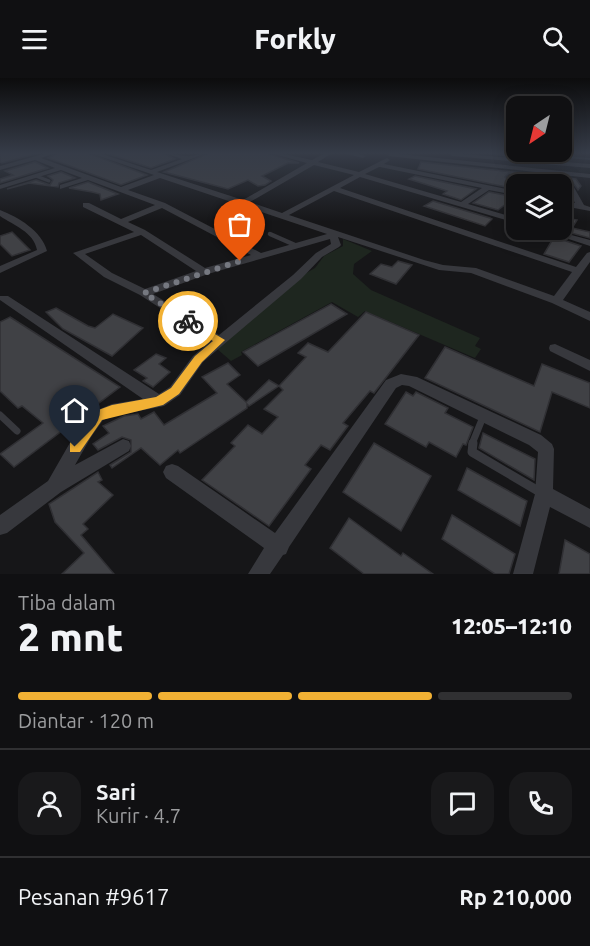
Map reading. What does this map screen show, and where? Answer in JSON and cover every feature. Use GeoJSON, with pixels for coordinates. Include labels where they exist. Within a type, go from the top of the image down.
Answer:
{"type":"FeatureCollection","features":[{"type":"Feature","properties":{"kind":"street"},"geometry":{"type":"LineString","coordinates":[[0,187],[36,176]]}},
{"type":"Feature","properties":{"kind":"street"},"geometry":{"type":"LineString","coordinates":[[83,176],[162,205],[258,255]]}},
{"type":"Feature","properties":{"kind":"street"},"geometry":{"type":"LineString","coordinates":[[121,190],[158,176]]}},
{"type":"Feature","properties":{"kind":"street"},"geometry":{"type":"LineString","coordinates":[[165,176],[421,262],[443,268],[472,270],[556,301],[590,317]]}},
{"type":"Feature","properties":{"kind":"street"},"geometry":{"type":"LineString","coordinates":[[245,202],[289,176]]}},
{"type":"Feature","properties":{"kind":"street"},"geometry":{"type":"LineString","coordinates":[[282,216],[357,176]]}},
{"type":"Feature","properties":{"kind":"street"},"geometry":{"type":"LineString","coordinates":[[363,176],[506,218]]}},
{"type":"Feature","properties":{"kind":"street"},"geometry":{"type":"LineString","coordinates":[[432,176],[506,191]]}},
{"type":"Feature","properties":{"kind":"street"},"geometry":{"type":"LineString","coordinates":[[63,187],[88,178]]}},
{"type":"Feature","properties":{"kind":"street"},"geometry":{"type":"LineString","coordinates":[[333,188],[578,271]]}},
{"type":"Feature","properties":{"kind":"street"},"geometry":{"type":"LineString","coordinates":[[462,205],[488,188]]}},
{"type":"Feature","properties":{"kind":"street"},"geometry":{"type":"LineString","coordinates":[[572,190],[581,207]]}},
{"type":"Feature","properties":{"kind":"street"},"geometry":{"type":"LineString","coordinates":[[86,205],[123,221],[204,272]]}},
{"type":"Feature","properties":{"kind":"street"},"geometry":{"type":"LineString","coordinates":[[123,221],[162,205]]}},
{"type":"Feature","properties":{"kind":"street"},"geometry":{"type":"LineString","coordinates":[[0,212],[37,237],[42,243],[42,251],[0,270]]}},
{"type":"Feature","properties":{"kind":"street"},"geometry":{"type":"LineString","coordinates":[[142,232],[78,253],[108,275],[144,293],[219,340]]}},
{"type":"Feature","properties":{"kind":"street"},"geometry":{"type":"LineString","coordinates":[[144,293],[258,255],[335,234]]}},
{"type":"Feature","properties":{"kind":"street"},"geometry":{"type":"LineString","coordinates":[[54,486],[85,432],[98,416],[112,410],[159,402],[175,391],[198,359],[259,309],[319,255],[336,245],[335,234]]}},
{"type":"Feature","properties":{"kind":"street"},"geometry":{"type":"LineString","coordinates":[[572,238],[590,243]]}},
{"type":"Feature","properties":{"kind":"street"},"geometry":{"type":"LineString","coordinates":[[556,301],[590,255]]}},
{"type":"Feature","properties":{"kind":"street"},"geometry":{"type":"LineString","coordinates":[[4,298],[159,402]]}},
{"type":"Feature","properties":{"kind":"street"},"geometry":{"type":"LineString","coordinates":[[555,348],[590,366]]}},
{"type":"Feature","properties":{"kind":"street"},"geometry":{"type":"LineString","coordinates":[[258,574],[279,548],[391,384],[401,379],[412,381],[535,440],[546,449],[543,494],[523,574]]}},
{"type":"Feature","properties":{"kind":"street"},"geometry":{"type":"LineString","coordinates":[[0,526],[54,486],[123,446]]}},
{"type":"Feature","properties":{"kind":"street"},"geometry":{"type":"LineString","coordinates":[[172,472],[279,548]]}},
{"type":"Feature","properties":{"kind":"street"},"geometry":{"type":"LineString","coordinates":[[543,494],[590,519]]}},
{"type":"Feature","properties":{"kind":"lane"},"geometry":{"type":"LineString","coordinates":[[36,176],[49,181]]}},
{"type":"Feature","properties":{"kind":"lane"},"geometry":{"type":"LineString","coordinates":[[270,234],[295,245]]}},
{"type":"Feature","properties":{"kind":"lane"},"geometry":{"type":"LineString","coordinates":[[0,415],[17,430]]}},
{"type":"Feature","properties":{"kind":"lane"},"geometry":{"type":"LineString","coordinates":[[483,417],[471,447],[472,452],[543,494]]}},
{"type":"Feature","properties":{"kind":"shaded area"},"geometry":{"type":"Polygon","coordinates":[[[343,239],[372,251],[354,264],[353,274],[371,290],[480,338],[475,346],[481,349],[475,358],[365,311],[358,317],[332,302],[241,352],[242,355],[231,361],[216,348],[303,275],[315,268],[324,256],[343,246],[343,239]]]}},
{"type":"Feature","properties":{"kind":"building"},"geometry":{"type":"Polygon","coordinates":[[[9,176],[22,176],[0,183],[0,179],[9,176]]]}},
{"type":"Feature","properties":{"kind":"building"},"geometry":{"type":"Polygon","coordinates":[[[48,176],[75,178],[59,183],[58,187],[29,183],[7,189],[36,180],[50,185],[53,180],[48,176]]]}},
{"type":"Feature","properties":{"kind":"building"},"geometry":{"type":"Polygon","coordinates":[[[97,176],[144,176],[121,185],[97,176]]]}},
{"type":"Feature","properties":{"kind":"building"},"geometry":{"type":"Polygon","coordinates":[[[180,176],[262,176],[271,181],[258,186],[248,180],[228,189],[180,176]]]}},
{"type":"Feature","properties":{"kind":"building"},"geometry":{"type":"Polygon","coordinates":[[[416,176],[476,189],[461,200],[443,194],[447,191],[409,179],[416,176]]]}},
{"type":"Feature","properties":{"kind":"building"},"geometry":{"type":"Polygon","coordinates":[[[453,176],[506,176],[506,187],[453,176]]]}},
{"type":"Feature","properties":{"kind":"building"},"geometry":{"type":"Polygon","coordinates":[[[572,179],[576,179],[581,186],[578,190],[572,179]]]}},
{"type":"Feature","properties":{"kind":"building"},"geometry":{"type":"Polygon","coordinates":[[[88,182],[118,194],[101,200],[100,194],[69,188],[88,182]]]}},
{"type":"Feature","properties":{"kind":"building"},"geometry":{"type":"Polygon","coordinates":[[[489,192],[506,195],[506,204],[498,210],[473,203],[489,192]]]}},
{"type":"Feature","properties":{"kind":"building"},"geometry":{"type":"Polygon","coordinates":[[[433,201],[492,219],[485,226],[424,206],[433,201]]]}},
{"type":"Feature","properties":{"kind":"building"},"geometry":{"type":"Polygon","coordinates":[[[572,228],[590,232],[590,238],[572,233],[572,228]]]}},
{"type":"Feature","properties":{"kind":"building"},"geometry":{"type":"Polygon","coordinates":[[[12,232],[30,250],[12,256],[0,244],[0,236],[12,232]]]}},
{"type":"Feature","properties":{"kind":"building"},"geometry":{"type":"Polygon","coordinates":[[[552,240],[563,240],[581,246],[569,262],[544,254],[552,240]]]}},
{"type":"Feature","properties":{"kind":"building"},"geometry":{"type":"Polygon","coordinates":[[[398,261],[412,265],[396,284],[370,274],[381,264],[392,267],[398,261]]]}},
{"type":"Feature","properties":{"kind":"building"},"geometry":{"type":"Polygon","coordinates":[[[331,304],[347,314],[258,366],[243,352],[331,304]]]}},
{"type":"Feature","properties":{"kind":"building"},"geometry":{"type":"Polygon","coordinates":[[[56,308],[95,328],[113,314],[143,328],[112,356],[63,329],[46,312],[56,308]]]}},
{"type":"Feature","properties":{"kind":"building"},"geometry":{"type":"Polygon","coordinates":[[[366,312],[419,335],[374,393],[370,391],[343,423],[348,426],[330,450],[321,445],[305,465],[311,469],[269,526],[202,480],[235,446],[231,443],[248,425],[262,434],[278,417],[264,409],[283,390],[279,386],[306,357],[298,353],[308,343],[328,352],[366,312]]]}},
{"type":"Feature","properties":{"kind":"building"},"geometry":{"type":"Polygon","coordinates":[[[10,317],[120,387],[14,467],[0,454],[43,423],[22,406],[18,408],[0,391],[0,322],[10,317]]]}},
{"type":"Feature","properties":{"kind":"building"},"geometry":{"type":"Polygon","coordinates":[[[445,347],[534,386],[542,364],[590,383],[590,408],[552,392],[540,432],[425,378],[445,347]]]}},
{"type":"Feature","properties":{"kind":"building"},"geometry":{"type":"Polygon","coordinates":[[[156,354],[166,358],[159,364],[170,372],[153,387],[143,381],[147,378],[134,370],[156,354]]]}},
{"type":"Feature","properties":{"kind":"building"},"geometry":{"type":"Polygon","coordinates":[[[228,363],[240,375],[227,384],[246,402],[269,380],[279,386],[249,406],[247,404],[247,408],[180,453],[178,450],[160,465],[141,448],[112,468],[110,465],[131,452],[131,440],[122,437],[98,450],[93,444],[109,433],[103,426],[124,416],[138,414],[141,419],[154,412],[164,425],[217,393],[202,377],[228,363]]]}},
{"type":"Feature","properties":{"kind":"building"},"geometry":{"type":"Polygon","coordinates":[[[406,392],[413,396],[416,392],[448,408],[445,413],[473,427],[466,445],[463,444],[456,457],[429,442],[426,447],[385,424],[406,392]]]}},
{"type":"Feature","properties":{"kind":"building"},"geometry":{"type":"Polygon","coordinates":[[[483,433],[535,459],[534,480],[479,448],[483,433]]]}},
{"type":"Feature","properties":{"kind":"building"},"geometry":{"type":"Polygon","coordinates":[[[374,443],[431,476],[401,531],[343,492],[374,443]]]}},
{"type":"Feature","properties":{"kind":"building"},"geometry":{"type":"Polygon","coordinates":[[[467,468],[527,501],[520,526],[458,490],[467,468]]]}},
{"type":"Feature","properties":{"kind":"building"},"geometry":{"type":"Polygon","coordinates":[[[98,472],[102,480],[98,482],[113,495],[83,524],[88,529],[81,535],[114,574],[62,574],[84,553],[55,522],[49,504],[98,472]]]}},
{"type":"Feature","properties":{"kind":"building"},"geometry":{"type":"Polygon","coordinates":[[[452,515],[515,554],[509,574],[495,574],[442,539],[452,515]]]}},
{"type":"Feature","properties":{"kind":"building"},"geometry":{"type":"Polygon","coordinates":[[[349,518],[401,556],[403,553],[433,574],[364,574],[330,548],[349,518]]]}},
{"type":"Feature","properties":{"kind":"building"},"geometry":{"type":"Polygon","coordinates":[[[565,540],[590,554],[590,574],[559,574],[565,540]]]}},
{"type":"Feature","properties":{"kind":"way so far"},"geometry":{"type":"LineString","coordinates":[[188,321],[144,293],[147,290],[240,261]]}},
{"type":"Feature","properties":{"kind":"route"},"geometry":{"type":"LineString","coordinates":[[75,447],[98,416],[112,410],[159,402],[175,391],[198,359],[219,340],[188,321]]}}]}
